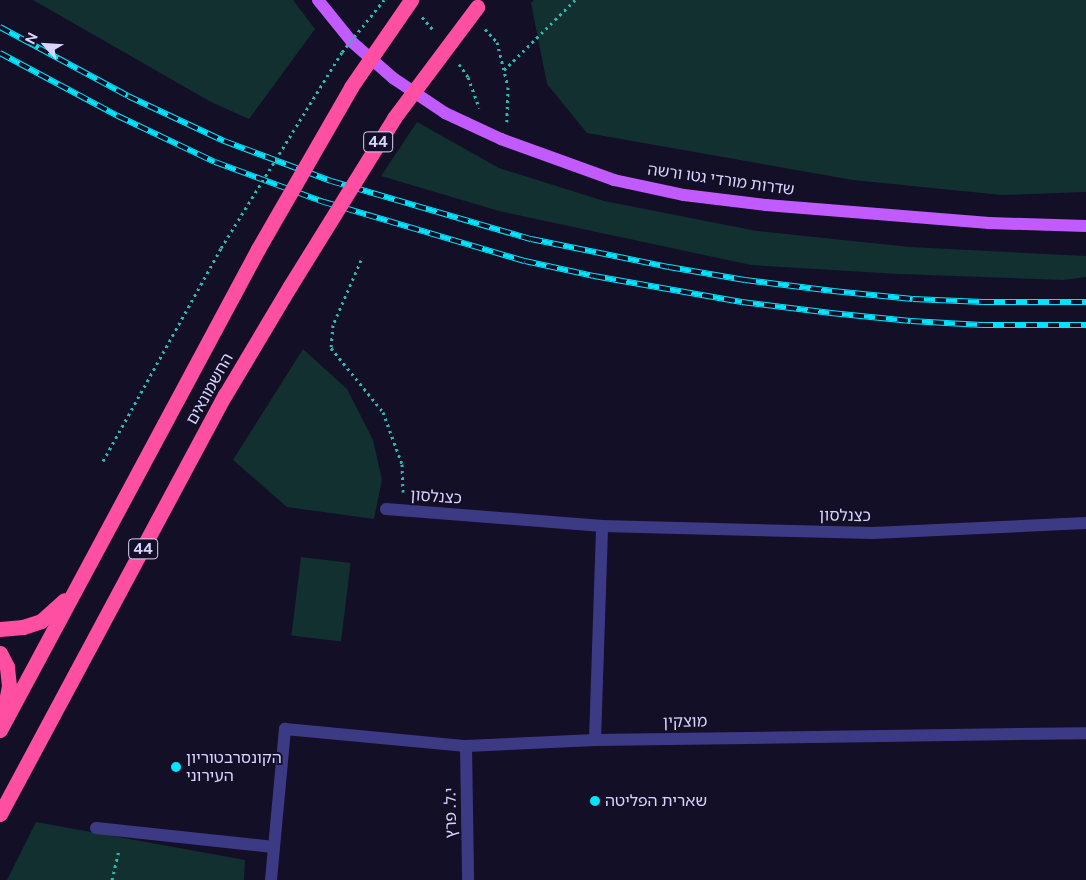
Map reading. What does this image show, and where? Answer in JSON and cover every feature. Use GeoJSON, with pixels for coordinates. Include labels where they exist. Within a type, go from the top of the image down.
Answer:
{"type":"FeatureCollection","features":[{"type":"Feature","properties":{"kind":"highway","name":"החשמונאים"},"geometry":{"type":"LineString","coordinates":[[0,730],[258,249],[341,103],[411,0]]}},
{"type":"Feature","properties":{"kind":"highway","name":"החשמונאים"},"geometry":{"type":"LineString","coordinates":[[0,814],[226,395],[290,286],[394,118],[480,3]]}},
{"type":"Feature","properties":{"kind":"highway"},"geometry":{"type":"LineString","coordinates":[[0,628],[23,627],[41,621],[58,607],[79,581]]}},
{"type":"Feature","properties":{"kind":"highway"},"geometry":{"type":"LineString","coordinates":[[0,653],[7,667],[9,686],[7,701],[0,723]]}},
{"type":"Feature","properties":{"kind":"main road","name":"שדרות מורדי גטו ורשה"},"geometry":{"type":"LineString","coordinates":[[318,0],[352,42],[393,78],[445,113],[501,139],[614,180],[684,195],[766,205],[989,223],[1086,226]]}},
{"type":"Feature","properties":{"kind":"street","name":"כצנלסון"},"geometry":{"type":"LineString","coordinates":[[386,509],[602,526],[873,533],[1086,523]]}},
{"type":"Feature","properties":{"kind":"street"},"geometry":{"type":"LineString","coordinates":[[595,740],[602,526]]}},
{"type":"Feature","properties":{"kind":"street","name":"מוצקין"},"geometry":{"type":"LineString","coordinates":[[274,847],[286,729],[466,746],[595,740],[1086,733]]}},
{"type":"Feature","properties":{"kind":"street","name":"י.ל. פרץ"},"geometry":{"type":"LineString","coordinates":[[466,746],[468,880]]}},
{"type":"Feature","properties":{"kind":"street"},"geometry":{"type":"LineString","coordinates":[[96,828],[274,847],[271,880]]}},
{"type":"Feature","properties":{"kind":"path"},"geometry":{"type":"LineString","coordinates":[[103,461],[222,248],[342,52],[384,0]]}},
{"type":"Feature","properties":{"kind":"path"},"geometry":{"type":"LineString","coordinates":[[504,70],[575,0]]}},
{"type":"Feature","properties":{"kind":"path"},"geometry":{"type":"LineString","coordinates":[[484,28],[497,42],[508,87],[507,123],[501,139]]}},
{"type":"Feature","properties":{"kind":"path"},"geometry":{"type":"LineString","coordinates":[[361,260],[334,325],[331,348],[383,412],[402,464],[403,510]]}},
{"type":"Feature","properties":{"kind":"path"},"geometry":{"type":"LineString","coordinates":[[112,880],[124,832]]}},
{"type":"Feature","properties":{"kind":"green space"},"geometry":{"type":"Polygon","coordinates":[[[33,0],[293,0],[315,29],[249,119],[211,102],[33,0]]]}},
{"type":"Feature","properties":{"kind":"green space"},"geometry":{"type":"Polygon","coordinates":[[[534,0],[1086,0],[1086,192],[1002,195],[853,180],[587,133],[547,84],[531,3],[534,0]]]}},
{"type":"Feature","properties":{"kind":"green space"},"geometry":{"type":"Polygon","coordinates":[[[417,122],[499,168],[604,201],[757,231],[910,247],[1086,256],[1086,277],[1063,280],[899,274],[751,265],[499,211],[381,176],[417,122]]]}},
{"type":"Feature","properties":{"kind":"green space"},"geometry":{"type":"Polygon","coordinates":[[[303,349],[347,389],[373,440],[382,480],[374,519],[287,507],[233,460],[303,349]]]}},
{"type":"Feature","properties":{"kind":"green space"},"geometry":{"type":"Polygon","coordinates":[[[301,557],[351,563],[341,642],[291,635],[301,557]]]}},
{"type":"Feature","properties":{"kind":"green space"},"geometry":{"type":"Polygon","coordinates":[[[36,822],[245,860],[244,880],[7,880],[36,822]]]}},
{"type":"Feature","properties":{"kind":"railway"},"geometry":{"type":"LineString","coordinates":[[0,27],[128,96],[224,141],[331,181],[531,239],[669,267],[745,280],[833,291],[913,299],[983,302],[1086,302]]}},
{"type":"Feature","properties":{"kind":"railway"},"geometry":{"type":"LineString","coordinates":[[0,53],[118,116],[215,162],[324,202],[525,261],[594,276],[742,302],[831,313],[911,321],[982,325],[1086,325]]}},
{"type":"Feature","properties":{"kind":"place","name":"הקונסרבטוריון העירוני"},"geometry":{"type":"Point","coordinates":[176,767]}},
{"type":"Feature","properties":{"kind":"place","name":"שארית הפליטה"},"geometry":{"type":"Point","coordinates":[595,801]}}]}
